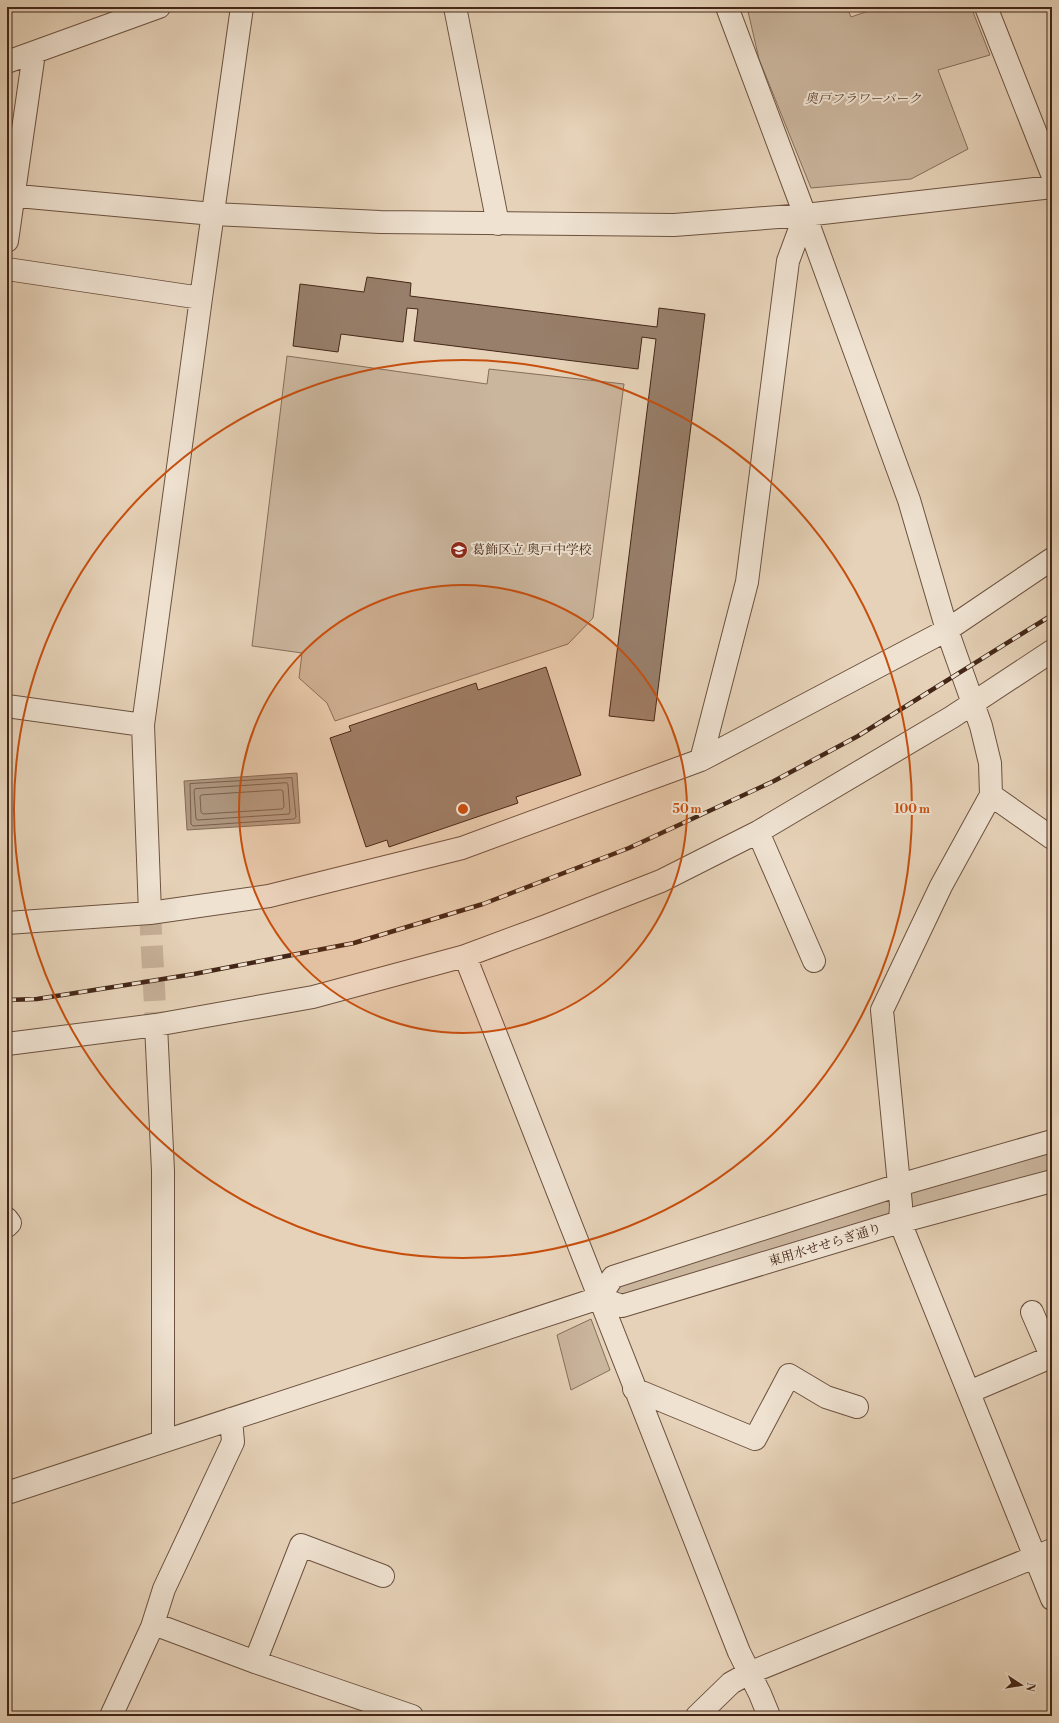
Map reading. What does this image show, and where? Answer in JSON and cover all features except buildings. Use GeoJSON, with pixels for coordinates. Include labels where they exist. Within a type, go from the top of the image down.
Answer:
{"type":"FeatureCollection","features":[{"type":"Feature","properties":{"kind":"street"},"geometry":{"type":"LineString","coordinates":[[7,62],[159,7]]}},
{"type":"Feature","properties":{"kind":"street"},"geometry":{"type":"LineString","coordinates":[[150,913],[143,725],[242,7]]}},
{"type":"Feature","properties":{"kind":"street"},"geometry":{"type":"LineString","coordinates":[[455,7],[498,224]]}},
{"type":"Feature","properties":{"kind":"street"},"geometry":{"type":"LineString","coordinates":[[727,7],[909,500],[947,630],[982,726],[990,763],[991,795],[941,886],[882,1010],[899,1185],[900,1222],[969,1392],[1043,1553],[1052,1599]]}},
{"type":"Feature","properties":{"kind":"street"},"geometry":{"type":"LineString","coordinates":[[986,7],[1047,146],[1052,174]]}},
{"type":"Feature","properties":{"kind":"street"},"geometry":{"type":"LineString","coordinates":[[7,241],[10,196],[34,53]]}},
{"type":"Feature","properties":{"kind":"street"},"geometry":{"type":"LineString","coordinates":[[10,196],[213,214],[380,222],[674,225],[805,215],[1052,187]]}},
{"type":"Feature","properties":{"kind":"street"},"geometry":{"type":"LineString","coordinates":[[701,760],[747,582],[788,260],[805,215]]}},
{"type":"Feature","properties":{"kind":"street"},"geometry":{"type":"LineString","coordinates":[[7,269],[201,298]]}},
{"type":"Feature","properties":{"kind":"street"},"geometry":{"type":"LineString","coordinates":[[7,923],[150,913],[269,896],[462,848],[701,760],[947,630],[1052,559]]}},
{"type":"Feature","properties":{"kind":"street"},"geometry":{"type":"LineString","coordinates":[[7,1044],[156,1025],[313,997],[465,956],[546,926],[661,881],[758,832],[974,703],[1052,651]]}},
{"type":"Feature","properties":{"kind":"street"},"geometry":{"type":"LineString","coordinates":[[7,706],[143,725]]}},
{"type":"Feature","properties":{"kind":"street"},"geometry":{"type":"LineString","coordinates":[[991,795],[1052,838]]}},
{"type":"Feature","properties":{"kind":"street"},"geometry":{"type":"LineString","coordinates":[[758,832],[814,961]]}},
{"type":"Feature","properties":{"kind":"street"},"geometry":{"type":"LineString","coordinates":[[465,956],[634,1389],[739,1652],[769,1716]]}},
{"type":"Feature","properties":{"kind":"street"},"geometry":{"type":"LineString","coordinates":[[156,1025],[163,1170],[163,1441]]}},
{"type":"Feature","properties":{"kind":"street"},"geometry":{"type":"LineString","coordinates":[[7,1492],[599,1298],[613,1277],[899,1185],[1052,1141]]}},
{"type":"Feature","properties":{"kind":"street","name":"東用水せせらぎ通り"},"geometry":{"type":"LineString","coordinates":[[599,1298],[622,1306],[900,1222],[1052,1181]]}},
{"type":"Feature","properties":{"kind":"street"},"geometry":{"type":"LineString","coordinates":[[7,1219],[10,1223],[7,1226]]}},
{"type":"Feature","properties":{"kind":"street"},"geometry":{"type":"LineString","coordinates":[[969,1392],[1052,1358],[1032,1312]]}},
{"type":"Feature","properties":{"kind":"street"},"geometry":{"type":"LineString","coordinates":[[634,1389],[755,1439],[790,1375],[826,1397],[857,1407]]}},
{"type":"Feature","properties":{"kind":"street"},"geometry":{"type":"LineString","coordinates":[[111,1716],[154,1624],[164,1589],[232,1442],[231,1419]]}},
{"type":"Feature","properties":{"kind":"street"},"geometry":{"type":"LineString","coordinates":[[255,1662],[301,1545],[383,1576]]}},
{"type":"Feature","properties":{"kind":"street"},"geometry":{"type":"LineString","coordinates":[[697,1716],[730,1683],[749,1673],[1043,1553]]}},
{"type":"Feature","properties":{"kind":"street"},"geometry":{"type":"LineString","coordinates":[[154,1624],[404,1715]]}},
{"type":"Feature","properties":{"kind":"green space","name":"奥戸フラワーパーク"},"geometry":{"type":"Polygon","coordinates":[[[747,7],[847,7],[851,17],[880,7],[971,7],[990,55],[938,70],[968,149],[911,179],[811,188],[759,59],[747,7]]]}},
{"type":"Feature","properties":{"kind":"green space"},"geometry":{"type":"Polygon","coordinates":[[[287,356],[487,384],[489,369],[624,384],[593,618],[568,644],[335,721],[327,703],[299,678],[302,653],[252,646],[287,356]]]}},
{"type":"Feature","properties":{"kind":"green space"},"geometry":{"type":"Polygon","coordinates":[[[1052,1149],[1052,1178],[903,1219],[904,1192],[1052,1149]]]}},
{"type":"Feature","properties":{"kind":"green space"},"geometry":{"type":"Polygon","coordinates":[[[899,1194],[898,1220],[615,1304],[618,1285],[899,1194]]]}},
{"type":"Feature","properties":{"kind":"green space"},"geometry":{"type":"Polygon","coordinates":[[[591,1319],[610,1370],[571,1390],[557,1335],[591,1319]]]}},
{"type":"Feature","properties":{"kind":"water"},"geometry":{"type":"Polygon","coordinates":[[[297,773],[300,823],[187,830],[184,781],[297,773]]]}},
{"type":"Feature","properties":{"kind":"tunnel"},"geometry":{"type":"LineString","coordinates":[[150,913],[156,1025]]}},
{"type":"Feature","properties":{"kind":"railway"},"geometry":{"type":"LineString","coordinates":[[7,1000],[37,999],[194,974],[354,943],[483,904],[629,848],[774,781],[858,736],[1052,615]]}},
{"type":"Feature","properties":{"kind":"place","name":"葛飾区立 奥戸中学校"},"geometry":{"type":"Point","coordinates":[459,550]}}]}
